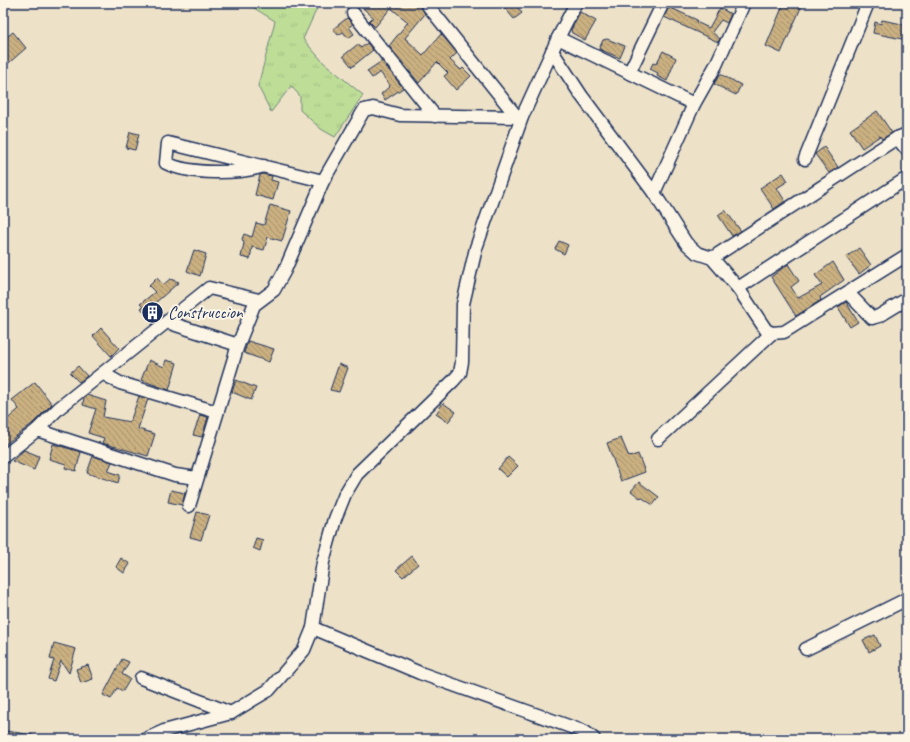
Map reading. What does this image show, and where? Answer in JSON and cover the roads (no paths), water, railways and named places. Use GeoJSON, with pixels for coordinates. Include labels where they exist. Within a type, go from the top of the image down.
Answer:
{"type":"FeatureCollection","features":[{"type":"Feature","properties":{"kind":"street"},"geometry":{"type":"LineString","coordinates":[[426,3],[520,117]]}},
{"type":"Feature","properties":{"kind":"street"},"geometry":{"type":"LineString","coordinates":[[146,739],[164,731],[231,713],[269,690],[304,650],[313,628],[324,562],[335,520],[344,494],[357,474],[448,387],[460,372],[462,362],[463,304],[476,248],[520,117],[576,3]]}},
{"type":"Feature","properties":{"kind":"street"},"geometry":{"type":"LineString","coordinates":[[629,73],[663,3]]}},
{"type":"Feature","properties":{"kind":"street"},"geometry":{"type":"LineString","coordinates":[[654,193],[694,104],[716,65],[743,3]]}},
{"type":"Feature","properties":{"kind":"street"},"geometry":{"type":"LineString","coordinates":[[805,159],[868,3]]}},
{"type":"Feature","properties":{"kind":"street"},"geometry":{"type":"LineString","coordinates":[[353,13],[435,116]]}},
{"type":"Feature","properties":{"kind":"street"},"geometry":{"type":"LineString","coordinates":[[558,38],[694,104]]}},
{"type":"Feature","properties":{"kind":"street"},"geometry":{"type":"LineString","coordinates":[[552,50],[581,95],[654,193],[691,248],[697,253],[712,258],[738,288],[766,330],[772,333],[784,332],[907,256]]}},
{"type":"Feature","properties":{"kind":"street"},"geometry":{"type":"LineString","coordinates":[[189,506],[238,345],[254,305],[259,300],[270,295],[274,290],[285,270],[322,181],[364,110],[367,108],[373,108],[400,116],[520,117]]}},
{"type":"Feature","properties":{"kind":"street"},"geometry":{"type":"LineString","coordinates":[[712,258],[902,136],[907,150]]}},
{"type":"Feature","properties":{"kind":"street"},"geometry":{"type":"LineString","coordinates":[[264,166],[249,171],[189,170],[176,168],[166,163],[166,154],[168,143],[264,166],[322,181]]}},
{"type":"Feature","properties":{"kind":"street"},"geometry":{"type":"LineString","coordinates":[[738,288],[907,178]]}},
{"type":"Feature","properties":{"kind":"street"},"geometry":{"type":"LineString","coordinates":[[3,457],[37,430],[59,408],[104,374],[209,288],[259,300]]}},
{"type":"Feature","properties":{"kind":"street"},"geometry":{"type":"LineString","coordinates":[[848,293],[872,318],[879,316],[907,298]]}},
{"type":"Feature","properties":{"kind":"street"},"geometry":{"type":"LineString","coordinates":[[167,322],[238,345]]}},
{"type":"Feature","properties":{"kind":"street"},"geometry":{"type":"LineString","coordinates":[[658,439],[772,333]]}},
{"type":"Feature","properties":{"kind":"street"},"geometry":{"type":"LineString","coordinates":[[104,374],[120,383],[217,412]]}},
{"type":"Feature","properties":{"kind":"street"},"geometry":{"type":"LineString","coordinates":[[37,430],[175,475],[197,478]]}},
{"type":"Feature","properties":{"kind":"street"},"geometry":{"type":"LineString","coordinates":[[806,649],[907,599]]}},
{"type":"Feature","properties":{"kind":"street"},"geometry":{"type":"LineString","coordinates":[[313,628],[420,673],[585,732],[594,739]]}},
{"type":"Feature","properties":{"kind":"street"},"geometry":{"type":"LineString","coordinates":[[141,678],[231,713]]}},
{"type":"Feature","properties":{"kind":"place","name":"Construccion"},"geometry":{"type":"Point","coordinates":[152,312]}}]}
